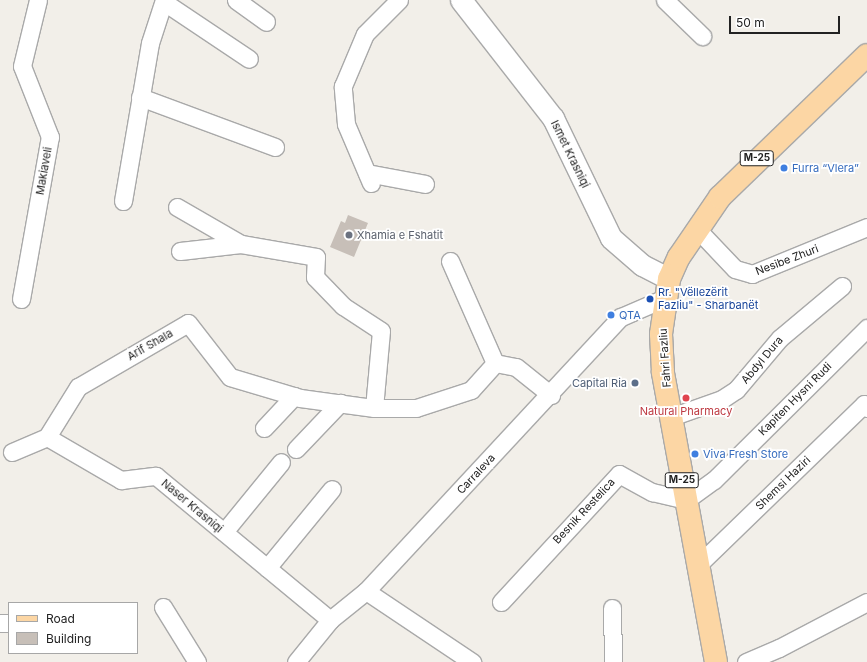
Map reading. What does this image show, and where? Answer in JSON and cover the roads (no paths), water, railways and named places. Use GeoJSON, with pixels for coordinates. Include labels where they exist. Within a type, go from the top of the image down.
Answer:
{"type":"FeatureCollection","features":[{"type":"Feature","properties":{"kind":"main road","name":"Fahri Fazliu"},"geometry":{"type":"LineString","coordinates":[[716,662],[663,372],[661,334],[667,288],[697,229],[720,197],[754,161],[867,55]]}},
{"type":"Feature","properties":{"kind":"street","name":"Makiaveli"},"geometry":{"type":"LineString","coordinates":[[21,299],[50,137],[22,66],[38,0]]}},
{"type":"Feature","properties":{"kind":"street"},"geometry":{"type":"LineString","coordinates":[[236,0],[266,22]]}},
{"type":"Feature","properties":{"kind":"street"},"geometry":{"type":"LineString","coordinates":[[399,0],[365,34],[343,86],[346,124],[369,178],[425,184]]}},
{"type":"Feature","properties":{"kind":"street","name":"Ismet Krasniqi"},"geometry":{"type":"LineString","coordinates":[[460,0],[553,118],[611,238],[667,288]]}},
{"type":"Feature","properties":{"kind":"street"},"geometry":{"type":"LineString","coordinates":[[665,0],[702,36]]}},
{"type":"Feature","properties":{"kind":"street"},"geometry":{"type":"LineString","coordinates":[[123,201],[150,43],[164,1],[249,59]]}},
{"type":"Feature","properties":{"kind":"street"},"geometry":{"type":"LineString","coordinates":[[140,97],[275,147]]}},
{"type":"Feature","properties":{"kind":"street"},"geometry":{"type":"LineString","coordinates":[[177,207],[241,244]]}},
{"type":"Feature","properties":{"kind":"street","name":"Nesibe Zhuri"},"geometry":{"type":"LineString","coordinates":[[697,229],[735,269],[752,274],[867,227]]}},
{"type":"Feature","properties":{"kind":"street"},"geometry":{"type":"LineString","coordinates":[[180,251],[241,244],[316,257],[315,277],[343,306],[382,330],[374,408]]}},
{"type":"Feature","properties":{"kind":"street"},"geometry":{"type":"LineString","coordinates":[[450,261],[495,363],[516,367],[551,395]]}},
{"type":"Feature","properties":{"kind":"street","name":"Abdyl Dura"},"geometry":{"type":"LineString","coordinates":[[671,416],[722,399],[736,390],[780,338],[842,286]]}},
{"type":"Feature","properties":{"kind":"street","name":"Carraleva"},"geometry":{"type":"LineString","coordinates":[[296,662],[330,620],[366,591],[551,395],[622,317],[667,288]]}},
{"type":"Feature","properties":{"kind":"street","name":"Arif Shala"},"geometry":{"type":"LineString","coordinates":[[46,437],[78,387],[188,323],[230,377],[294,396],[374,408],[416,408],[471,390],[495,363]]}},
{"type":"Feature","properties":{"kind":"street","name":"Kapiten Hysni Rudi"},"geometry":{"type":"LineString","coordinates":[[686,500],[714,480],[867,328]]}},
{"type":"Feature","properties":{"kind":"street"},"geometry":{"type":"LineString","coordinates":[[264,428],[294,396]]}},
{"type":"Feature","properties":{"kind":"street"},"geometry":{"type":"LineString","coordinates":[[296,449],[340,403]]}},
{"type":"Feature","properties":{"kind":"street","name":"Shemsi Haziri"},"geometry":{"type":"LineString","coordinates":[[698,565],[864,404],[867,408]]}},
{"type":"Feature","properties":{"kind":"street"},"geometry":{"type":"LineString","coordinates":[[12,452],[46,437]]}},
{"type":"Feature","properties":{"kind":"street","name":"Naser Krasniqi"},"geometry":{"type":"LineString","coordinates":[[46,437],[121,480],[156,476],[330,620]]}},
{"type":"Feature","properties":{"kind":"street"},"geometry":{"type":"LineString","coordinates":[[224,532],[280,462]]}},
{"type":"Feature","properties":{"kind":"street","name":"Besnik Restelica"},"geometry":{"type":"LineString","coordinates":[[501,602],[619,474],[652,492],[686,500]]}},
{"type":"Feature","properties":{"kind":"street"},"geometry":{"type":"LineString","coordinates":[[267,568],[332,489]]}},
{"type":"Feature","properties":{"kind":"street"},"geometry":{"type":"LineString","coordinates":[[366,591],[472,662]]}},
{"type":"Feature","properties":{"kind":"street"},"geometry":{"type":"LineString","coordinates":[[746,662],[780,648],[867,602]]}},
{"type":"Feature","properties":{"kind":"street"},"geometry":{"type":"LineString","coordinates":[[163,607],[197,662]]}},
{"type":"Feature","properties":{"kind":"street"},"geometry":{"type":"LineString","coordinates":[[612,608],[612,660]]}},
{"type":"Feature","properties":{"kind":"place","name":"Furra “Vlera”"},"geometry":{"type":"Point","coordinates":[784,168]}},
{"type":"Feature","properties":{"kind":"place","name":"Xhamia e Fshatit"},"geometry":{"type":"Point","coordinates":[349,235]}},
{"type":"Feature","properties":{"kind":"place","name":"Rr. \"Vëllezërit Fazliu\" - Sharbanët"},"geometry":{"type":"Point","coordinates":[650,299]}},
{"type":"Feature","properties":{"kind":"place","name":"QTA"},"geometry":{"type":"Point","coordinates":[611,315]}},
{"type":"Feature","properties":{"kind":"place","name":"Capital Ria"},"geometry":{"type":"Point","coordinates":[635,383]}},
{"type":"Feature","properties":{"kind":"place","name":"Natural Pharmacy"},"geometry":{"type":"Point","coordinates":[686,398]}},
{"type":"Feature","properties":{"kind":"place","name":"Viva Fresh Store"},"geometry":{"type":"Point","coordinates":[695,454]}}]}
